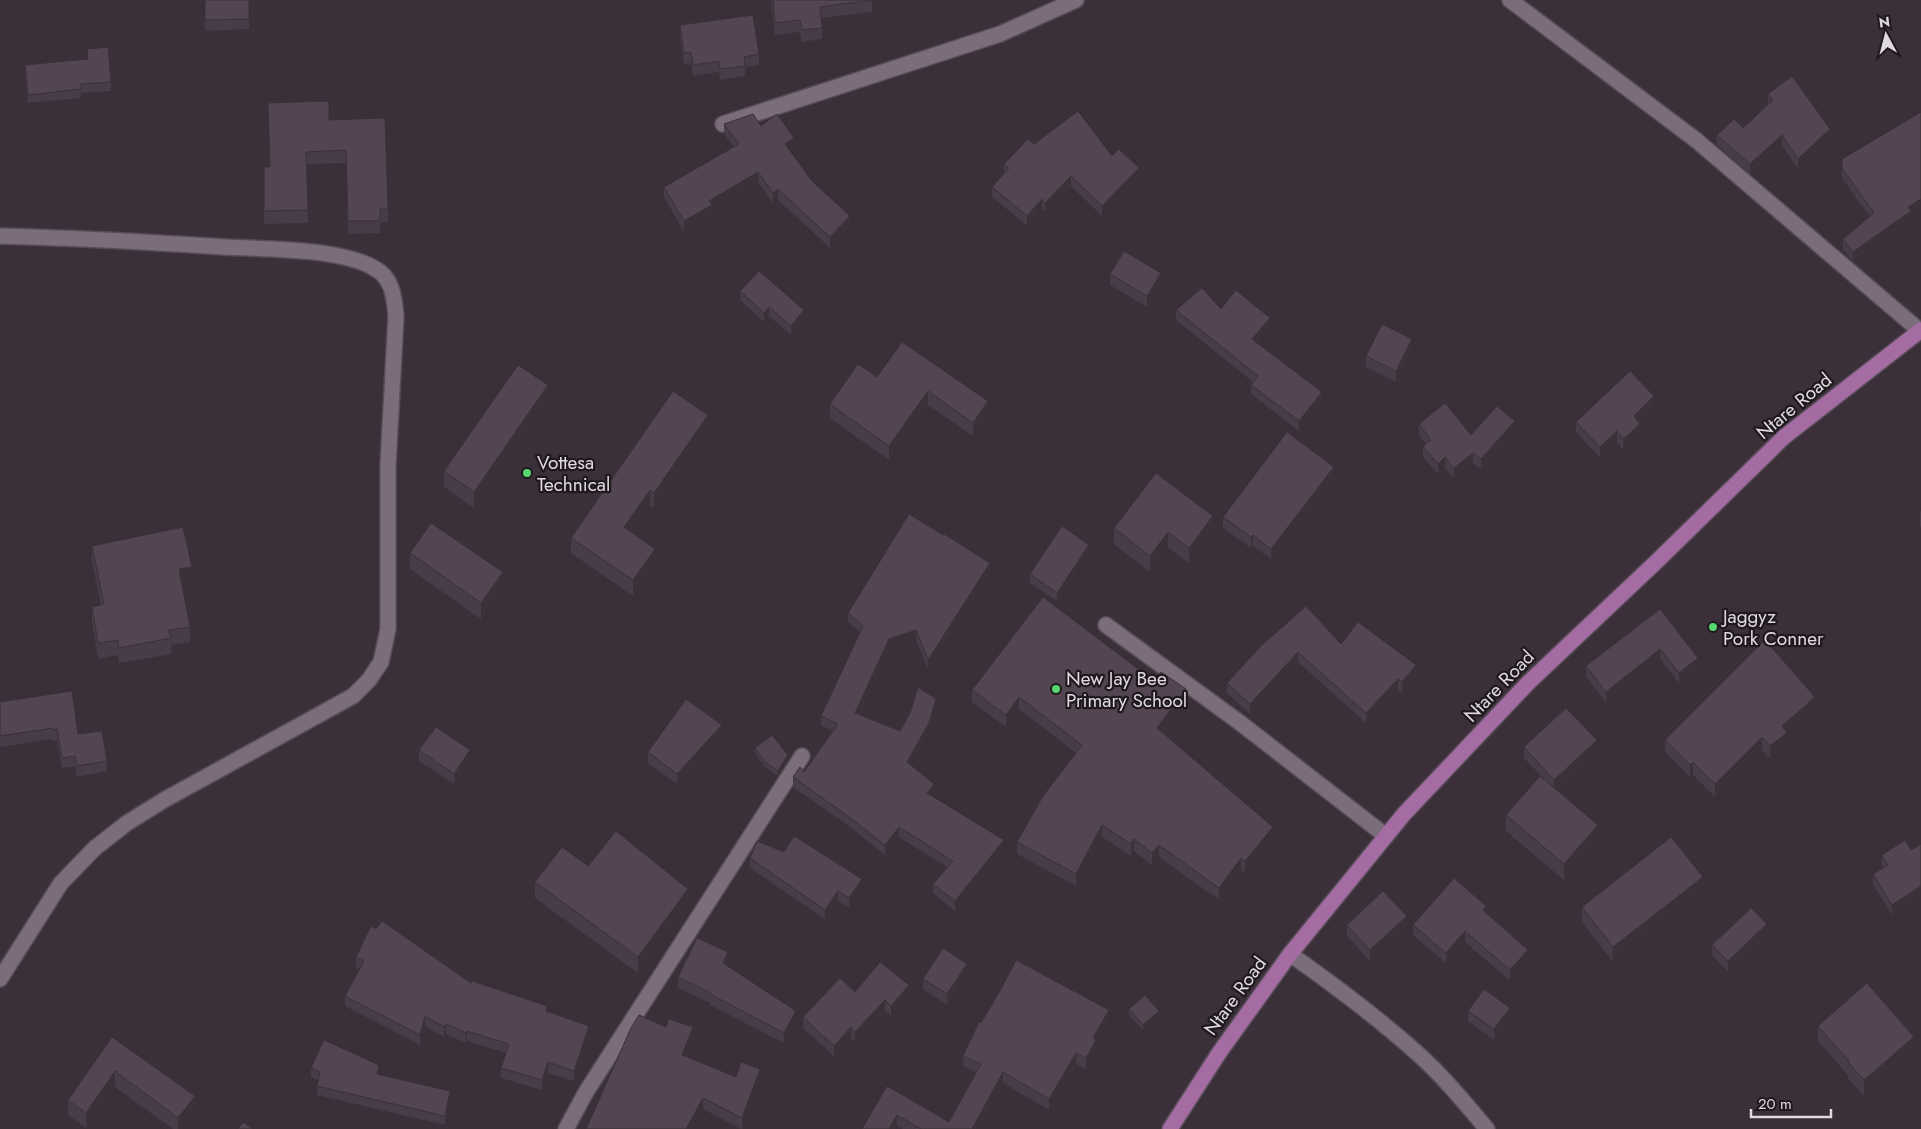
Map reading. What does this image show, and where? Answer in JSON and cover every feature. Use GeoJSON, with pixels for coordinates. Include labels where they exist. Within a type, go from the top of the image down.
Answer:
{"type":"FeatureCollection","features":[{"type":"Feature","properties":{"kind":"main road","name":"Ntare Road"},"geometry":{"type":"LineString","coordinates":[[1170,1129],[1219,1053],[1290,954],[1404,814],[1529,682],[1784,437],[1921,330]]}},
{"type":"Feature","properties":{"kind":"street"},"geometry":{"type":"LineString","coordinates":[[723,124],[1000,34],[1076,0]]}},
{"type":"Feature","properties":{"kind":"street"},"geometry":{"type":"LineString","coordinates":[[1510,0],[1696,140],[1921,330]]}},
{"type":"Feature","properties":{"kind":"street"},"geometry":{"type":"LineString","coordinates":[[0,236],[57,237],[292,250],[349,259],[373,267],[387,277],[394,295],[396,316],[388,466],[388,629],[381,662],[370,680],[353,696],[164,800],[127,823],[94,848],[61,883],[0,979]]}},
{"type":"Feature","properties":{"kind":"street"},"geometry":{"type":"LineString","coordinates":[[1106,625],[1239,722],[1386,836]]}},
{"type":"Feature","properties":{"kind":"street"},"geometry":{"type":"LineString","coordinates":[[566,1129],[591,1084],[802,756]]}},
{"type":"Feature","properties":{"kind":"street"},"geometry":{"type":"LineString","coordinates":[[1290,954],[1386,1026],[1419,1054],[1487,1129]]}},
{"type":"Feature","properties":{"kind":"building"},"geometry":{"type":"Polygon","coordinates":[[[205,0],[249,0],[249,19],[205,20],[205,0]]]}},
{"type":"Feature","properties":{"kind":"building"},"geometry":{"type":"Polygon","coordinates":[[[773,0],[873,0],[820,7],[822,28],[802,30],[800,20],[775,23],[773,0]]]}},
{"type":"Feature","properties":{"kind":"building"},"geometry":{"type":"Polygon","coordinates":[[[753,15],[759,54],[744,57],[745,66],[720,69],[719,61],[693,65],[691,52],[684,53],[680,25],[753,15]]]}},
{"type":"Feature","properties":{"kind":"building"},"geometry":{"type":"Polygon","coordinates":[[[108,47],[111,82],[81,84],[81,89],[28,95],[25,65],[88,59],[87,49],[108,47]]]}},
{"type":"Feature","properties":{"kind":"building"},"geometry":{"type":"Polygon","coordinates":[[[1792,76],[1830,129],[1798,159],[1782,135],[1750,164],[1717,135],[1734,119],[1743,128],[1773,100],[1768,94],[1792,76]]]}},
{"type":"Feature","properties":{"kind":"building"},"geometry":{"type":"Polygon","coordinates":[[[329,101],[329,120],[385,118],[388,209],[380,209],[380,221],[348,221],[346,150],[306,152],[308,210],[264,211],[264,167],[270,167],[268,103],[329,101]]]}},
{"type":"Feature","properties":{"kind":"building"},"geometry":{"type":"Polygon","coordinates":[[[1078,111],[1112,156],[1119,149],[1139,168],[1102,206],[1071,176],[1045,203],[1042,199],[1027,216],[992,187],[1009,168],[1004,164],[1028,139],[1034,144],[1078,111]]]}},
{"type":"Feature","properties":{"kind":"building"},"geometry":{"type":"Polygon","coordinates":[[[1921,112],[1921,199],[1908,207],[1911,211],[1853,252],[1843,239],[1874,213],[1842,168],[1842,159],[1921,112]]]}},
{"type":"Feature","properties":{"kind":"building"},"geometry":{"type":"Polygon","coordinates":[[[753,114],[761,126],[777,114],[794,138],[785,144],[812,181],[850,216],[830,237],[778,189],[773,193],[758,172],[709,201],[712,205],[684,221],[664,187],[739,144],[724,124],[753,114]]]}},
{"type":"Feature","properties":{"kind":"building"},"geometry":{"type":"Polygon","coordinates":[[[1124,251],[1161,273],[1147,296],[1110,274],[1124,251]]]}},
{"type":"Feature","properties":{"kind":"building"},"geometry":{"type":"Polygon","coordinates":[[[759,271],[804,310],[791,326],[769,307],[764,313],[740,291],[759,271]]]}},
{"type":"Feature","properties":{"kind":"building"},"geometry":{"type":"Polygon","coordinates":[[[1202,288],[1221,309],[1236,290],[1270,318],[1252,339],[1322,392],[1299,421],[1251,385],[1258,376],[1176,310],[1202,288]]]}},
{"type":"Feature","properties":{"kind":"building"},"geometry":{"type":"Polygon","coordinates":[[[1382,324],[1412,339],[1396,371],[1366,356],[1382,324]]]}},
{"type":"Feature","properties":{"kind":"building"},"geometry":{"type":"Polygon","coordinates":[[[902,342],[988,401],[973,423],[928,391],[889,446],[830,404],[858,364],[877,377],[902,342]]]}},
{"type":"Feature","properties":{"kind":"building"},"geometry":{"type":"Polygon","coordinates":[[[518,365],[548,385],[474,492],[444,471],[518,365]]]}},
{"type":"Feature","properties":{"kind":"building"},"geometry":{"type":"Polygon","coordinates":[[[1630,371],[1654,396],[1634,416],[1640,424],[1623,439],[1617,431],[1600,447],[1576,422],[1630,371]]]}},
{"type":"Feature","properties":{"kind":"building"},"geometry":{"type":"Polygon","coordinates":[[[673,391],[708,415],[654,493],[650,490],[624,527],[655,549],[633,580],[571,538],[673,391]]]}},
{"type":"Feature","properties":{"kind":"building"},"geometry":{"type":"Polygon","coordinates":[[[1445,403],[1471,435],[1497,406],[1515,421],[1481,459],[1473,453],[1454,468],[1445,457],[1438,464],[1423,446],[1431,440],[1419,424],[1445,403]]]}},
{"type":"Feature","properties":{"kind":"building"},"geometry":{"type":"Polygon","coordinates":[[[1287,432],[1334,467],[1271,549],[1253,535],[1251,537],[1223,517],[1287,432]]]}},
{"type":"Feature","properties":{"kind":"building"},"geometry":{"type":"Polygon","coordinates":[[[1156,473],[1213,516],[1189,548],[1168,532],[1150,556],[1114,528],[1156,473]]]}},
{"type":"Feature","properties":{"kind":"building"},"geometry":{"type":"Polygon","coordinates":[[[909,514],[990,563],[928,660],[916,630],[889,639],[855,713],[900,731],[910,713],[918,687],[936,699],[929,723],[907,762],[934,784],[927,793],[1004,840],[955,901],[933,884],[953,861],[899,827],[885,845],[793,777],[800,767],[804,772],[838,724],[821,716],[863,626],[848,613],[909,514]]]}},
{"type":"Feature","properties":{"kind":"building"},"geometry":{"type":"Polygon","coordinates":[[[431,523],[503,572],[481,603],[410,553],[431,523]]]}},
{"type":"Feature","properties":{"kind":"building"},"geometry":{"type":"Polygon","coordinates":[[[1062,526],[1089,545],[1057,593],[1030,574],[1062,526]]]}},
{"type":"Feature","properties":{"kind":"building"},"geometry":{"type":"Polygon","coordinates":[[[183,527],[192,567],[179,569],[190,627],[169,630],[171,638],[119,648],[118,640],[98,643],[92,607],[104,604],[92,546],[183,527]]]}},
{"type":"Feature","properties":{"kind":"building"},"geometry":{"type":"Polygon","coordinates":[[[1043,597],[1154,681],[1161,672],[1186,689],[1157,728],[1273,827],[1245,861],[1241,858],[1219,888],[1159,845],[1152,853],[1134,839],[1131,844],[1102,825],[1076,874],[1017,842],[1043,796],[1082,745],[1019,697],[1006,715],[972,690],[1043,597]]]}},
{"type":"Feature","properties":{"kind":"building"},"geometry":{"type":"Polygon","coordinates":[[[1306,606],[1341,644],[1358,622],[1416,665],[1402,682],[1398,679],[1366,713],[1298,652],[1250,704],[1227,683],[1262,645],[1306,606]]]}},
{"type":"Feature","properties":{"kind":"building"},"geometry":{"type":"Polygon","coordinates":[[[1660,609],[1698,658],[1679,673],[1660,649],[1606,692],[1586,666],[1660,609]]]}},
{"type":"Feature","properties":{"kind":"building"},"geometry":{"type":"Polygon","coordinates":[[[1765,640],[1815,697],[1782,726],[1787,733],[1770,746],[1762,737],[1715,784],[1693,762],[1690,765],[1665,740],[1765,640]]]}},
{"type":"Feature","properties":{"kind":"building"},"geometry":{"type":"Polygon","coordinates":[[[72,691],[78,734],[102,731],[107,761],[77,766],[75,756],[62,758],[57,729],[53,730],[53,728],[0,736],[0,702],[72,691]]]}},
{"type":"Feature","properties":{"kind":"building"},"geometry":{"type":"Polygon","coordinates":[[[686,699],[722,725],[677,774],[648,752],[686,699]]]}},
{"type":"Feature","properties":{"kind":"building"},"geometry":{"type":"Polygon","coordinates":[[[1566,708],[1597,740],[1554,780],[1524,747],[1566,708]]]}},
{"type":"Feature","properties":{"kind":"building"},"geometry":{"type":"Polygon","coordinates":[[[436,727],[470,750],[454,774],[419,750],[436,727]]]}},
{"type":"Feature","properties":{"kind":"building"},"geometry":{"type":"Polygon","coordinates":[[[772,735],[788,755],[778,771],[765,762],[755,748],[772,735]]]}},
{"type":"Feature","properties":{"kind":"building"},"geometry":{"type":"Polygon","coordinates":[[[1540,776],[1598,825],[1564,864],[1506,815],[1540,776]]]}},
{"type":"Feature","properties":{"kind":"building"},"geometry":{"type":"Polygon","coordinates":[[[616,831],[688,889],[638,957],[535,882],[562,847],[588,866],[616,831]]]}},
{"type":"Feature","properties":{"kind":"building"},"geometry":{"type":"Polygon","coordinates":[[[794,836],[862,879],[849,898],[838,891],[825,910],[750,858],[757,841],[784,852],[794,836]]]}},
{"type":"Feature","properties":{"kind":"building"},"geometry":{"type":"Polygon","coordinates":[[[1671,837],[1703,877],[1613,947],[1582,907],[1671,837]]]}},
{"type":"Feature","properties":{"kind":"building"},"geometry":{"type":"Polygon","coordinates":[[[1905,840],[1911,850],[1921,844],[1921,886],[1892,905],[1873,874],[1888,865],[1882,855],[1905,840]]]}},
{"type":"Feature","properties":{"kind":"building"},"geometry":{"type":"Polygon","coordinates":[[[1454,878],[1486,906],[1483,910],[1528,950],[1510,970],[1465,931],[1446,953],[1413,925],[1454,878]]]}},
{"type":"Feature","properties":{"kind":"building"},"geometry":{"type":"Polygon","coordinates":[[[1383,891],[1407,916],[1370,950],[1347,925],[1383,891]]]}},
{"type":"Feature","properties":{"kind":"building"},"geometry":{"type":"Polygon","coordinates":[[[1751,908],[1767,924],[1728,961],[1712,945],[1751,908]]]}},
{"type":"Feature","properties":{"kind":"building"},"geometry":{"type":"Polygon","coordinates":[[[382,921],[471,983],[472,981],[547,1006],[546,1011],[589,1026],[574,1071],[548,1062],[542,1080],[501,1068],[509,1044],[467,1031],[466,1033],[446,1024],[444,1027],[425,1016],[420,1035],[345,996],[364,961],[356,957],[371,926],[376,929],[382,921]]]}},
{"type":"Feature","properties":{"kind":"building"},"geometry":{"type":"Polygon","coordinates":[[[697,938],[728,952],[723,963],[796,1011],[784,1033],[678,977],[697,938]]]}},
{"type":"Feature","properties":{"kind":"building"},"geometry":{"type":"Polygon","coordinates":[[[943,948],[967,964],[947,994],[923,979],[943,948]]]}},
{"type":"Feature","properties":{"kind":"building"},"geometry":{"type":"Polygon","coordinates":[[[1016,960],[1109,1010],[1093,1038],[1096,1040],[1086,1058],[1076,1053],[1049,1099],[1003,1072],[972,1129],[921,1129],[897,1115],[889,1129],[862,1129],[887,1086],[949,1122],[981,1064],[963,1056],[979,1022],[981,1023],[1016,960]]]}},
{"type":"Feature","properties":{"kind":"building"},"geometry":{"type":"Polygon","coordinates":[[[880,962],[909,985],[891,1006],[885,1000],[855,1032],[851,1027],[834,1046],[803,1017],[840,978],[855,992],[880,962]]]}},
{"type":"Feature","properties":{"kind":"building"},"geometry":{"type":"Polygon","coordinates":[[[1867,983],[1914,1037],[1864,1080],[1818,1026],[1867,983]]]}},
{"type":"Feature","properties":{"kind":"building"},"geometry":{"type":"Polygon","coordinates":[[[1484,989],[1510,1008],[1494,1029],[1468,1011],[1484,989]]]}},
{"type":"Feature","properties":{"kind":"building"},"geometry":{"type":"Polygon","coordinates":[[[1145,995],[1159,1011],[1143,1025],[1129,1009],[1145,995]]]}},
{"type":"Feature","properties":{"kind":"building"},"geometry":{"type":"Polygon","coordinates":[[[639,1015],[666,1027],[669,1019],[693,1027],[682,1055],[736,1077],[741,1062],[760,1069],[742,1118],[703,1098],[686,1129],[586,1129],[631,1028],[639,1015]]]}},
{"type":"Feature","properties":{"kind":"building"},"geometry":{"type":"Polygon","coordinates":[[[112,1037],[195,1096],[178,1118],[115,1071],[86,1113],[68,1100],[112,1037]]]}},
{"type":"Feature","properties":{"kind":"building"},"geometry":{"type":"Polygon","coordinates":[[[324,1040],[379,1065],[377,1074],[450,1091],[445,1116],[317,1086],[320,1072],[311,1068],[324,1040]]]}},
{"type":"Feature","properties":{"kind":"building"},"geometry":{"type":"Polygon","coordinates":[[[243,1122],[253,1129],[238,1129],[243,1122]]]}},
{"type":"Feature","properties":{"kind":"place","name":"Vottesa Technical"},"geometry":{"type":"Point","coordinates":[527,473]}},
{"type":"Feature","properties":{"kind":"place","name":"Jaggyz Pork Conner"},"geometry":{"type":"Point","coordinates":[1713,627]}},
{"type":"Feature","properties":{"kind":"place","name":"New Jay Bee Primary School"},"geometry":{"type":"Point","coordinates":[1056,689]}}]}
